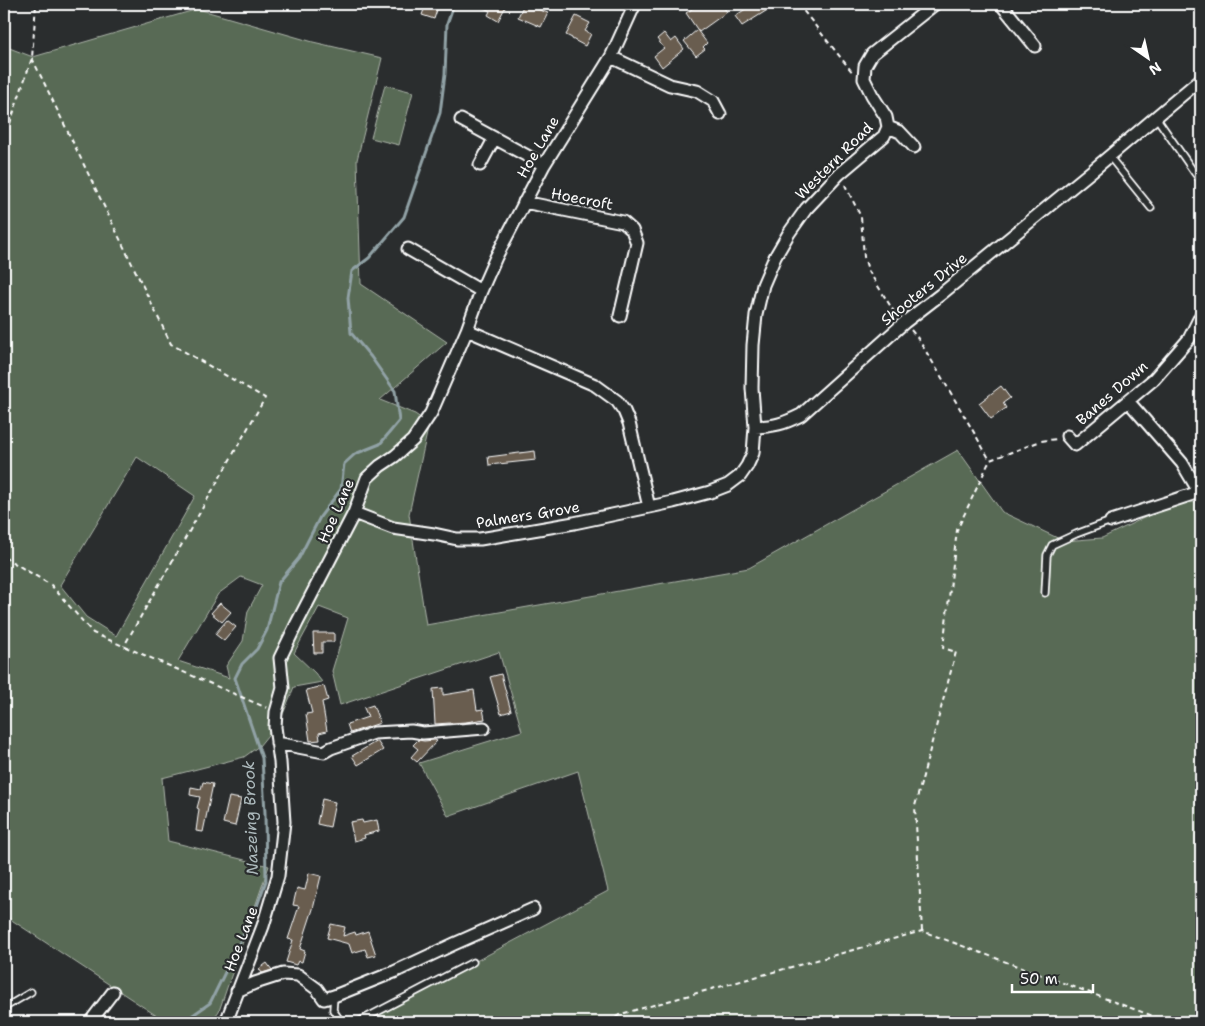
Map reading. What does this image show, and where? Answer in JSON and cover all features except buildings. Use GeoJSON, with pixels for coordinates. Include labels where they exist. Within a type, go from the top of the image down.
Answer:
{"type":"FeatureCollection","features":[{"type":"Feature","properties":{"kind":"street","name":"Hoe Lane"},"geometry":{"type":"LineString","coordinates":[[224,1022],[228,1017],[263,926],[278,876],[284,822],[280,762],[275,727],[276,712],[283,688],[280,658],[296,623],[354,513],[366,478],[413,440],[431,413],[496,257],[544,165],[611,57],[635,4]]}},
{"type":"Feature","properties":{"kind":"street"},"geometry":{"type":"LineString","coordinates":[[865,72],[865,66],[872,54],[935,4]]}},
{"type":"Feature","properties":{"kind":"street"},"geometry":{"type":"LineString","coordinates":[[1001,4],[1035,46]]}},
{"type":"Feature","properties":{"kind":"street"},"geometry":{"type":"LineString","coordinates":[[611,57],[670,85],[698,91],[713,101],[720,114]]}},
{"type":"Feature","properties":{"kind":"street","name":"Western Road"},"geometry":{"type":"LineString","coordinates":[[755,428],[752,388],[753,345],[756,315],[763,284],[775,257],[806,209],[839,174],[884,136],[888,126],[886,117],[864,79],[865,72]]}},
{"type":"Feature","properties":{"kind":"street","name":"Shooters Drive"},"geometry":{"type":"LineString","coordinates":[[755,428],[786,423],[801,415],[904,323],[947,290],[1201,79]]}},
{"type":"Feature","properties":{"kind":"street"},"geometry":{"type":"LineString","coordinates":[[461,120],[544,165]]}},
{"type":"Feature","properties":{"kind":"street"},"geometry":{"type":"LineString","coordinates":[[888,126],[900,132],[914,147]]}},
{"type":"Feature","properties":{"kind":"street"},"geometry":{"type":"LineString","coordinates":[[480,166],[494,139]]}},
{"type":"Feature","properties":{"kind":"street","name":"Hoecroft"},"geometry":{"type":"LineString","coordinates":[[524,202],[623,222],[632,230],[637,243],[620,316]]}},
{"type":"Feature","properties":{"kind":"street"},"geometry":{"type":"LineString","coordinates":[[408,249],[481,290]]}},
{"type":"Feature","properties":{"kind":"street","name":"Banes Down"},"geometry":{"type":"LineString","coordinates":[[1075,445],[1154,379],[1189,339],[1200,315]]}},
{"type":"Feature","properties":{"kind":"street"},"geometry":{"type":"LineString","coordinates":[[467,330],[595,385],[617,401],[624,410],[649,507]]}},
{"type":"Feature","properties":{"kind":"street"},"geometry":{"type":"LineString","coordinates":[[1111,521],[1200,493],[1182,463],[1128,401]]}},
{"type":"Feature","properties":{"kind":"street","name":"Palmers Grove"},"geometry":{"type":"LineString","coordinates":[[354,513],[393,528],[457,539],[500,536],[574,523],[673,502],[728,485],[740,476],[747,466],[753,453],[755,428]]}},
{"type":"Feature","properties":{"kind":"street"},"geometry":{"type":"LineString","coordinates":[[277,743],[324,752],[374,733],[411,731],[423,733],[484,728]]}},
{"type":"Feature","properties":{"kind":"street"},"geometry":{"type":"LineString","coordinates":[[237,991],[283,974],[298,975],[317,989],[324,999],[394,972],[533,909]]}},
{"type":"Feature","properties":{"kind":"street"},"geometry":{"type":"LineString","coordinates":[[90,1022],[113,992]]}},
{"type":"Feature","properties":{"kind":"lane"},"geometry":{"type":"LineString","coordinates":[[1156,117],[1201,181]]}},
{"type":"Feature","properties":{"kind":"lane"},"geometry":{"type":"LineString","coordinates":[[1109,156],[1151,208]]}},
{"type":"Feature","properties":{"kind":"lane"},"geometry":{"type":"LineString","coordinates":[[1045,593],[1047,556],[1052,545],[1111,521]]}},
{"type":"Feature","properties":{"kind":"lane"},"geometry":{"type":"LineString","coordinates":[[358,1022],[473,962]]}},
{"type":"Feature","properties":{"kind":"lane"},"geometry":{"type":"LineString","coordinates":[[4,1008],[31,992]]}},
{"type":"Feature","properties":{"kind":"lane"},"geometry":{"type":"LineString","coordinates":[[334,996],[333,1010],[340,1020],[349,1022]]}},
{"type":"Feature","properties":{"kind":"path"},"geometry":{"type":"LineString","coordinates":[[4,141],[32,58],[36,4]]}},
{"type":"Feature","properties":{"kind":"path"},"geometry":{"type":"LineString","coordinates":[[798,4],[854,74],[865,72]]}},
{"type":"Feature","properties":{"kind":"path"},"geometry":{"type":"LineString","coordinates":[[32,58],[171,344],[265,398],[124,646]]}},
{"type":"Feature","properties":{"kind":"path"},"geometry":{"type":"LineString","coordinates":[[839,174],[861,217],[864,257],[868,270],[891,308],[917,337],[990,460]]}},
{"type":"Feature","properties":{"kind":"path"},"geometry":{"type":"LineString","coordinates":[[922,931],[915,806],[956,652],[943,648],[957,530],[990,460],[1041,441],[1062,438],[1075,445]]}},
{"type":"Feature","properties":{"kind":"path"},"geometry":{"type":"LineString","coordinates":[[4,557],[51,585],[94,633],[276,712]]}},
{"type":"Feature","properties":{"kind":"path"},"geometry":{"type":"LineString","coordinates":[[608,1022],[613,1021],[622,1014],[922,931],[1169,1022]]}},
{"type":"Feature","properties":{"kind":"green space"},"geometry":{"type":"Polygon","coordinates":[[[198,9],[313,42],[382,58],[357,160],[361,284],[447,342],[380,400],[415,414],[429,424],[409,514],[426,625],[749,568],[958,450],[1002,512],[1064,541],[1102,538],[1175,503],[1197,502],[1201,506],[1201,1022],[364,1022],[608,891],[578,771],[448,816],[419,763],[522,731],[499,652],[340,705],[332,671],[348,618],[319,607],[294,653],[322,682],[294,687],[281,719],[259,746],[244,757],[162,778],[168,841],[269,866],[219,1011],[211,1022],[166,1022],[4,915],[4,46],[33,57],[198,9]],[[137,457],[60,585],[86,617],[116,636],[195,496],[137,457]],[[241,577],[218,594],[178,661],[229,678],[226,666],[243,641],[248,611],[262,585],[241,577]]]}},
{"type":"Feature","properties":{"kind":"green space"},"geometry":{"type":"Polygon","coordinates":[[[385,85],[413,92],[399,145],[371,138],[385,85]]]}},
{"type":"Feature","properties":{"kind":"waterway","name":"Nazeing Brook"},"geometry":{"type":"LineString","coordinates":[[183,1022],[210,1003],[256,909],[266,881],[262,758],[235,678],[242,664],[257,649],[267,630],[279,582],[299,558],[320,517],[341,489],[344,464],[355,454],[380,444],[399,421],[395,391],[351,333],[348,298],[352,271],[369,258],[404,217],[440,113],[445,74],[447,24],[454,4]]}}]}
